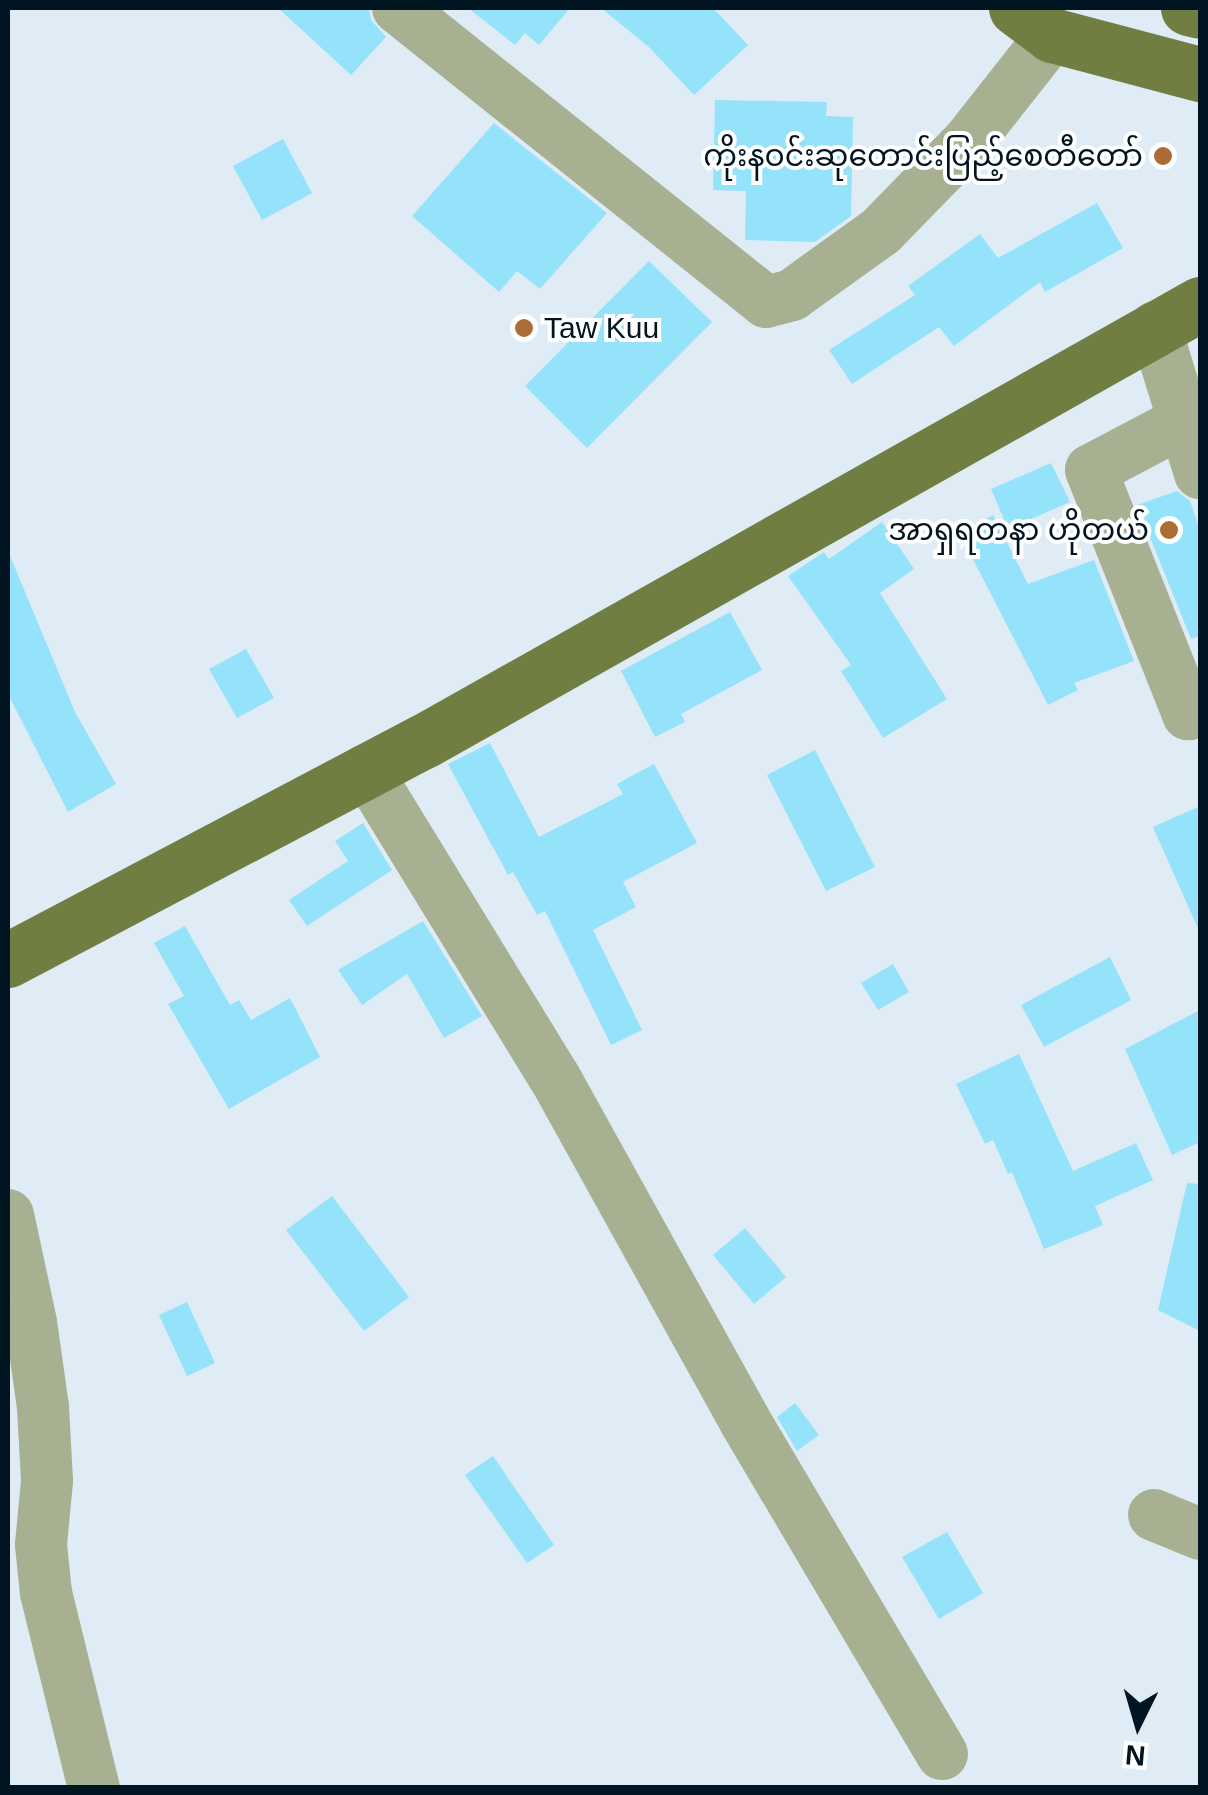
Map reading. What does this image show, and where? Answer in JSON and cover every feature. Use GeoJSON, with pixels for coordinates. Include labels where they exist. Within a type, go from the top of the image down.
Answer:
{"type":"FeatureCollection","features":[{"type":"Feature","properties":{"kind":"main road"},"geometry":{"type":"LineString","coordinates":[[1188,8],[1200,10]]}},
{"type":"Feature","properties":{"kind":"main road"},"geometry":{"type":"LineString","coordinates":[[1034,21],[1200,74]]}},
{"type":"Feature","properties":{"kind":"main road"},"geometry":{"type":"LineString","coordinates":[[8,960],[424,742],[1178,316]]}},
{"type":"Feature","properties":{"kind":"street"},"geometry":{"type":"LineString","coordinates":[[398,8],[766,302],[792,295],[882,230],[967,144],[1034,21]]}},
{"type":"Feature","properties":{"kind":"street"},"geometry":{"type":"LineString","coordinates":[[1178,316],[1184,421],[1200,473]]}},
{"type":"Feature","properties":{"kind":"street"},"geometry":{"type":"LineString","coordinates":[[1184,421],[1091,470],[1188,714],[1200,710]]}},
{"type":"Feature","properties":{"kind":"street"},"geometry":{"type":"LineString","coordinates":[[366,770],[555,1078],[744,1421],[942,1754]]}},
{"type":"Feature","properties":{"kind":"street"},"geometry":{"type":"LineString","coordinates":[[8,1215],[31,1322],[43,1407],[47,1480],[41,1545],[46,1593],[94,1788]]}},
{"type":"Feature","properties":{"kind":"building"},"geometry":{"type":"Polygon","coordinates":[[[278,8],[369,8],[371,20],[386,37],[351,75],[278,8]]]}},
{"type":"Feature","properties":{"kind":"building"},"geometry":{"type":"Polygon","coordinates":[[[468,8],[570,8],[539,45],[525,33],[515,45],[468,8]]]}},
{"type":"Feature","properties":{"kind":"building"},"geometry":{"type":"Polygon","coordinates":[[[601,8],[713,8],[748,45],[694,95],[650,48],[601,8]]]}},
{"type":"Feature","properties":{"kind":"building"},"geometry":{"type":"Polygon","coordinates":[[[715,100],[827,102],[826,116],[853,117],[851,216],[815,242],[745,240],[746,191],[713,190],[715,100]]]}},
{"type":"Feature","properties":{"kind":"building"},"geometry":{"type":"Polygon","coordinates":[[[494,123],[607,213],[540,289],[517,271],[499,292],[412,216],[494,123]]]}},
{"type":"Feature","properties":{"kind":"building"},"geometry":{"type":"Polygon","coordinates":[[[283,139],[312,193],[262,220],[233,166],[283,139]]]}},
{"type":"Feature","properties":{"kind":"building"},"geometry":{"type":"Polygon","coordinates":[[[1097,203],[1123,248],[1045,292],[1040,282],[954,346],[939,327],[852,384],[829,350],[915,295],[908,286],[980,234],[998,258],[1097,203]]]}},
{"type":"Feature","properties":{"kind":"building"},"geometry":{"type":"Polygon","coordinates":[[[649,261],[712,322],[587,448],[525,386],[649,261]]]}},
{"type":"Feature","properties":{"kind":"building"},"geometry":{"type":"Polygon","coordinates":[[[1051,463],[1070,502],[1008,529],[991,489],[1051,463]]]}},
{"type":"Feature","properties":{"kind":"building"},"geometry":{"type":"Polygon","coordinates":[[[1177,491],[1190,501],[1200,530],[1200,636],[1191,639],[1137,505],[1177,491]]]}},
{"type":"Feature","properties":{"kind":"building"},"geometry":{"type":"Polygon","coordinates":[[[993,515],[1028,584],[1094,560],[1134,661],[1074,683],[1078,690],[1048,705],[959,532],[993,515]]]}},
{"type":"Feature","properties":{"kind":"building"},"geometry":{"type":"Polygon","coordinates":[[[882,522],[914,569],[880,593],[947,699],[883,738],[841,671],[851,665],[788,576],[824,552],[829,559],[882,522]]]}},
{"type":"Feature","properties":{"kind":"building"},"geometry":{"type":"Polygon","coordinates":[[[8,551],[75,712],[116,784],[68,812],[8,694],[8,551]]]}},
{"type":"Feature","properties":{"kind":"building"},"geometry":{"type":"Polygon","coordinates":[[[730,612],[762,670],[681,714],[685,722],[655,737],[621,671],[730,612]]]}},
{"type":"Feature","properties":{"kind":"building"},"geometry":{"type":"Polygon","coordinates":[[[246,649],[274,698],[237,718],[209,669],[246,649]]]}},
{"type":"Feature","properties":{"kind":"building"},"geometry":{"type":"Polygon","coordinates":[[[490,743],[539,837],[623,794],[617,784],[654,764],[697,843],[623,882],[636,907],[593,930],[642,1030],[611,1045],[545,911],[537,915],[513,872],[508,875],[448,764],[490,743]]]}},
{"type":"Feature","properties":{"kind":"building"},"geometry":{"type":"Polygon","coordinates":[[[815,750],[875,867],[826,891],[767,775],[815,750]]]}},
{"type":"Feature","properties":{"kind":"building"},"geometry":{"type":"Polygon","coordinates":[[[1200,806],[1200,933],[1153,827],[1200,806]]]}},
{"type":"Feature","properties":{"kind":"building"},"geometry":{"type":"Polygon","coordinates":[[[363,823],[392,870],[307,926],[289,900],[348,861],[335,841],[363,823]]]}},
{"type":"Feature","properties":{"kind":"building"},"geometry":{"type":"Polygon","coordinates":[[[423,921],[482,1016],[444,1038],[407,974],[362,1005],[338,970],[423,921]]]}},
{"type":"Feature","properties":{"kind":"building"},"geometry":{"type":"Polygon","coordinates":[[[185,926],[230,1005],[239,1000],[251,1020],[290,998],[320,1057],[229,1109],[168,1004],[184,996],[154,943],[185,926]]]}},
{"type":"Feature","properties":{"kind":"building"},"geometry":{"type":"Polygon","coordinates":[[[1110,957],[1131,1000],[1044,1047],[1021,1005],[1110,957]]]}},
{"type":"Feature","properties":{"kind":"building"},"geometry":{"type":"Polygon","coordinates":[[[893,964],[909,992],[878,1010],[861,983],[893,964]]]}},
{"type":"Feature","properties":{"kind":"building"},"geometry":{"type":"Polygon","coordinates":[[[1200,1010],[1200,1142],[1172,1155],[1125,1049],[1200,1010]]]}},
{"type":"Feature","properties":{"kind":"building"},"geometry":{"type":"Polygon","coordinates":[[[1019,1054],[1073,1171],[1136,1143],[1153,1180],[1095,1206],[1103,1225],[1044,1249],[1012,1172],[1008,1174],[993,1140],[985,1144],[956,1084],[1019,1054]]]}},
{"type":"Feature","properties":{"kind":"building"},"geometry":{"type":"Polygon","coordinates":[[[1187,1183],[1200,1184],[1200,1331],[1158,1310],[1187,1183]]]}},
{"type":"Feature","properties":{"kind":"building"},"geometry":{"type":"Polygon","coordinates":[[[332,1196],[409,1297],[364,1331],[286,1230],[332,1196]]]}},
{"type":"Feature","properties":{"kind":"building"},"geometry":{"type":"Polygon","coordinates":[[[745,1228],[786,1277],[754,1304],[713,1255],[745,1228]]]}},
{"type":"Feature","properties":{"kind":"building"},"geometry":{"type":"Polygon","coordinates":[[[187,1302],[215,1363],[187,1376],[159,1315],[187,1302]]]}},
{"type":"Feature","properties":{"kind":"building"},"geometry":{"type":"Polygon","coordinates":[[[795,1403],[819,1435],[797,1451],[777,1417],[795,1403]]]}},
{"type":"Feature","properties":{"kind":"building"},"geometry":{"type":"Polygon","coordinates":[[[493,1456],[554,1545],[527,1563],[465,1475],[493,1456]]]}},
{"type":"Feature","properties":{"kind":"building"},"geometry":{"type":"Polygon","coordinates":[[[947,1532],[983,1593],[939,1619],[902,1557],[947,1532]]]}},
{"type":"Feature","properties":{"kind":"place","name":"ကိုးနဝင်းဆုတောင်းပြည့်စေတီတော်"},"geometry":{"type":"Point","coordinates":[1163,156]}},
{"type":"Feature","properties":{"kind":"place","name":"Taw Kuu"},"geometry":{"type":"Point","coordinates":[524,328]}},
{"type":"Feature","properties":{"kind":"place","name":"အာရှရတနာ ဟိုတယ်"},"geometry":{"type":"Point","coordinates":[1169,530]}}]}
